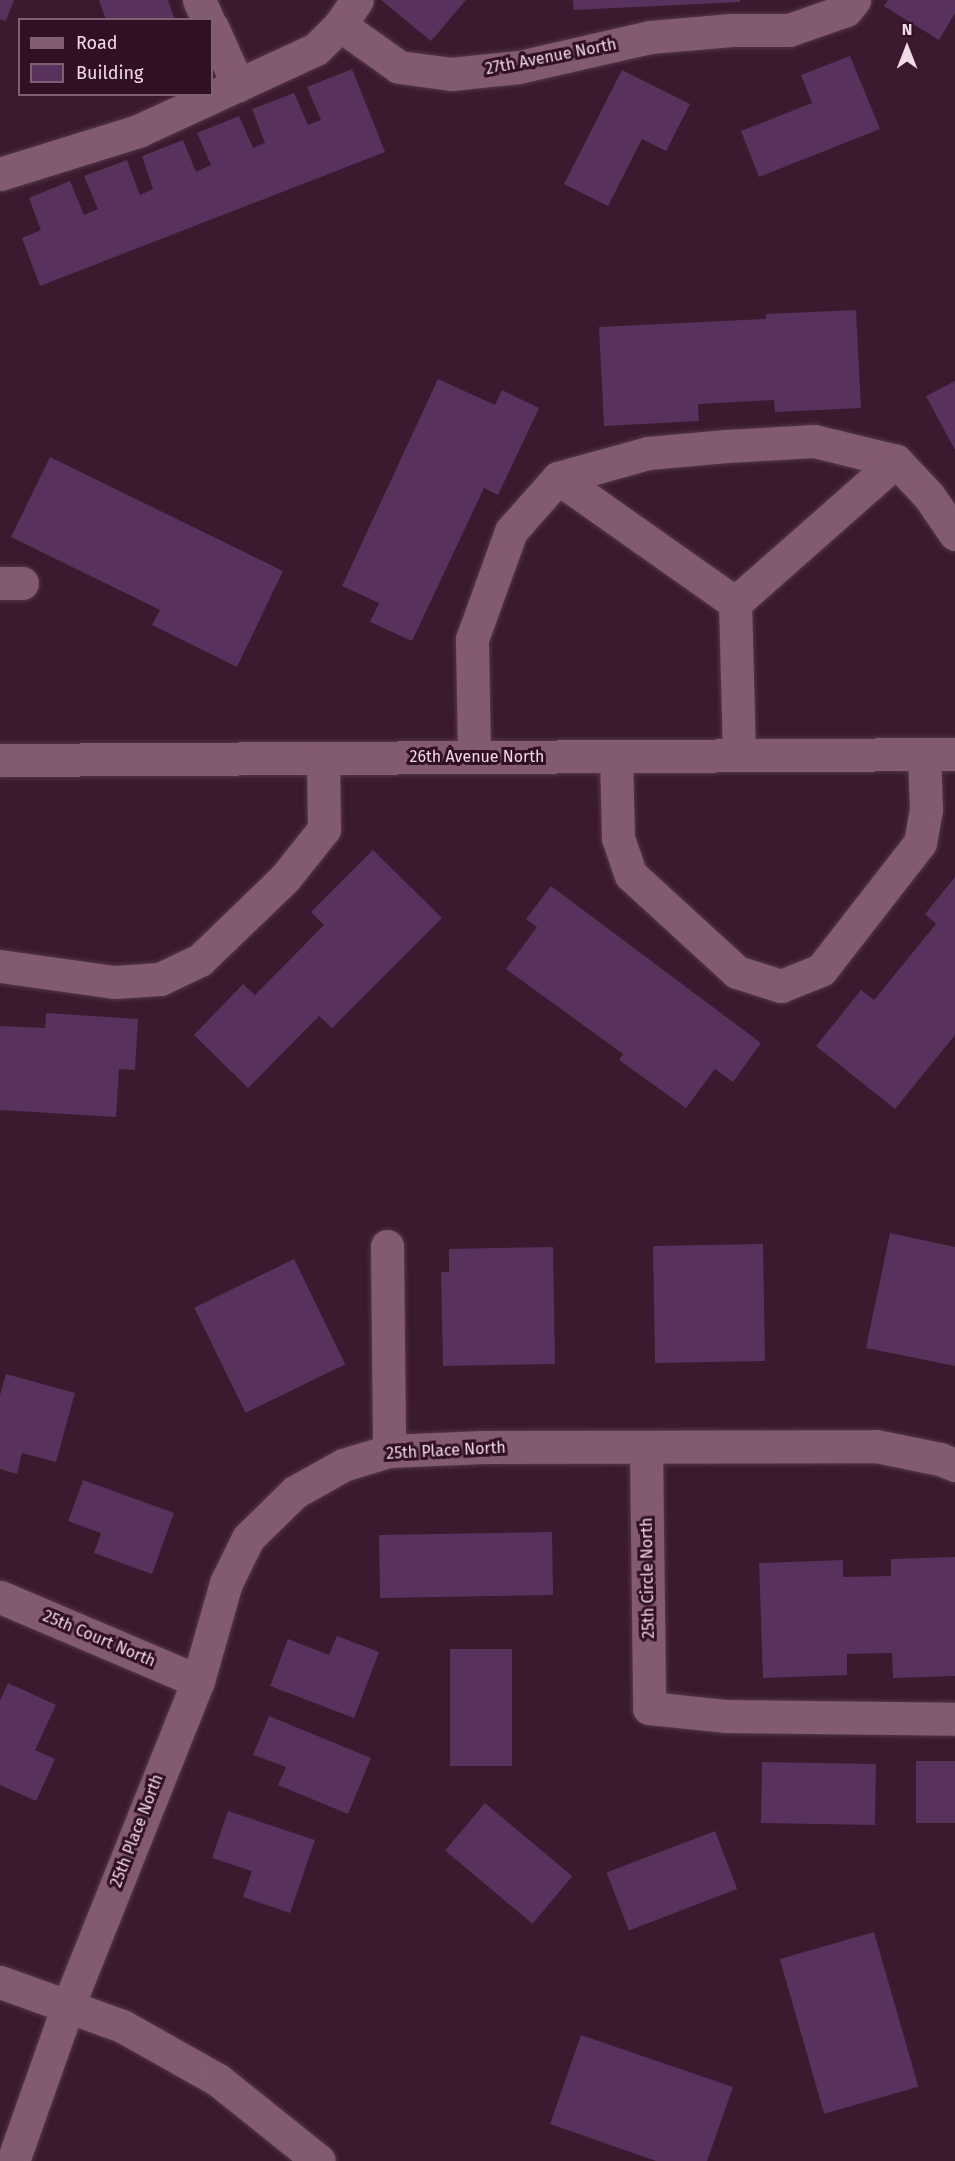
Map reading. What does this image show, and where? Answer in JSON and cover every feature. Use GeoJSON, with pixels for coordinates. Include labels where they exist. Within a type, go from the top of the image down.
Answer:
{"type":"FeatureCollection","features":[{"type":"Feature","properties":{"kind":"street"},"geometry":{"type":"LineString","coordinates":[[199,0],[207,18]]}},
{"type":"Feature","properties":{"kind":"street","name":"27th Avenue North"},"geometry":{"type":"LineString","coordinates":[[0,174],[138,131],[316,50],[348,13],[399,67],[451,74],[519,67],[650,37],[732,30],[789,30],[846,10],[854,0]]}},
{"type":"Feature","properties":{"kind":"street"},"geometry":{"type":"LineString","coordinates":[[213,29],[238,85]]}},
{"type":"Feature","properties":{"kind":"street"},"geometry":{"type":"LineString","coordinates":[[474,756],[472,639],[511,531],[558,478],[648,453],[814,441],[896,460],[929,496],[955,534]]}},
{"type":"Feature","properties":{"kind":"street"},"geometry":{"type":"LineString","coordinates":[[739,755],[735,603],[896,460]]}},
{"type":"Feature","properties":{"kind":"street"},"geometry":{"type":"LineString","coordinates":[[558,478],[735,603]]}},
{"type":"Feature","properties":{"kind":"street"},"geometry":{"type":"LineString","coordinates":[[616,756],[618,838],[631,875],[736,972],[781,986],[821,970],[920,843],[940,754]]}},
{"type":"Feature","properties":{"kind":"street","name":"26th Avenue North"},"geometry":{"type":"LineString","coordinates":[[0,760],[940,754]]}},
{"type":"Feature","properties":{"kind":"street"},"geometry":{"type":"LineString","coordinates":[[0,966],[114,982],[160,979],[200,960],[285,878],[324,829],[323,758]]}},
{"type":"Feature","properties":{"kind":"street"},"geometry":{"type":"LineString","coordinates":[[387,1246],[389,1451]]}},
{"type":"Feature","properties":{"kind":"street","name":"25th Place North"},"geometry":{"type":"LineString","coordinates":[[19,2159],[68,2006],[198,1681],[226,1583],[248,1538],[295,1492],[343,1465],[389,1451],[483,1448],[876,1446],[940,1459],[955,1465]]}},
{"type":"Feature","properties":{"kind":"street","name":"25th Circle North"},"geometry":{"type":"LineString","coordinates":[[646,1448],[649,1708],[725,1716],[955,1719]]}},
{"type":"Feature","properties":{"kind":"street","name":"25th Court North"},"geometry":{"type":"LineString","coordinates":[[0,1597],[198,1681]]}},
{"type":"Feature","properties":{"kind":"street"},"geometry":{"type":"LineString","coordinates":[[0,1982],[122,2026],[218,2080],[319,2161]]}},
{"type":"Feature","properties":{"kind":"building"},"geometry":{"type":"Polygon","coordinates":[[[0,0],[14,0],[6,21],[0,19],[0,0]]]}},
{"type":"Feature","properties":{"kind":"building"},"geometry":{"type":"Polygon","coordinates":[[[99,0],[168,0],[174,18],[105,18],[99,0]]]}},
{"type":"Feature","properties":{"kind":"building"},"geometry":{"type":"Polygon","coordinates":[[[381,0],[466,0],[431,41],[381,0]]]}},
{"type":"Feature","properties":{"kind":"building"},"geometry":{"type":"Polygon","coordinates":[[[573,0],[740,0],[740,2],[574,10],[573,0]]]}},
{"type":"Feature","properties":{"kind":"building"},"geometry":{"type":"Polygon","coordinates":[[[888,0],[955,0],[955,13],[939,40],[884,6],[888,0]]]}},
{"type":"Feature","properties":{"kind":"building"},"geometry":{"type":"Polygon","coordinates":[[[850,56],[880,129],[759,177],[741,131],[812,103],[801,75],[850,56]]]}},
{"type":"Feature","properties":{"kind":"building"},"geometry":{"type":"Polygon","coordinates":[[[352,69],[385,152],[40,286],[22,238],[41,230],[29,198],[70,181],[84,215],[98,209],[84,176],[127,160],[140,195],[153,189],[142,156],[183,140],[196,172],[211,165],[197,133],[239,116],[253,148],[265,143],[252,109],[294,93],[308,125],[321,120],[307,87],[352,69]]]}},
{"type":"Feature","properties":{"kind":"building"},"geometry":{"type":"Polygon","coordinates":[[[622,70],[690,104],[666,151],[642,139],[608,206],[564,184],[622,70]]]}},
{"type":"Feature","properties":{"kind":"building"},"geometry":{"type":"Polygon","coordinates":[[[856,310],[861,408],[775,412],[774,400],[698,404],[699,421],[604,426],[599,327],[766,319],[766,314],[856,310]]]}},
{"type":"Feature","properties":{"kind":"building"},"geometry":{"type":"Polygon","coordinates":[[[438,379],[495,405],[502,390],[539,408],[498,495],[484,488],[412,641],[370,622],[379,603],[342,586],[438,379]]]}},
{"type":"Feature","properties":{"kind":"building"},"geometry":{"type":"Polygon","coordinates":[[[955,381],[955,450],[926,396],[955,381]]]}},
{"type":"Feature","properties":{"kind":"building"},"geometry":{"type":"Polygon","coordinates":[[[50,457],[283,571],[237,667],[152,625],[160,610],[11,537],[50,457]]]}},
{"type":"Feature","properties":{"kind":"building"},"geometry":{"type":"Polygon","coordinates":[[[373,850],[442,918],[332,1028],[319,1016],[248,1088],[194,1035],[243,984],[255,995],[324,925],[311,912],[373,850]]]}},
{"type":"Feature","properties":{"kind":"building"},"geometry":{"type":"Polygon","coordinates":[[[955,877],[955,1035],[895,1109],[816,1046],[861,990],[874,1000],[936,924],[925,914],[955,877]]]}},
{"type":"Feature","properties":{"kind":"building"},"geometry":{"type":"Polygon","coordinates":[[[551,886],[761,1043],[733,1082],[715,1069],[686,1108],[619,1060],[623,1054],[506,969],[537,927],[526,919],[551,886]]]}},
{"type":"Feature","properties":{"kind":"building"},"geometry":{"type":"Polygon","coordinates":[[[46,1013],[138,1019],[135,1070],[119,1069],[116,1117],[0,1110],[0,1026],[45,1028],[46,1013]]]}},
{"type":"Feature","properties":{"kind":"building"},"geometry":{"type":"Polygon","coordinates":[[[890,1233],[955,1247],[955,1366],[866,1348],[890,1233]]]}},
{"type":"Feature","properties":{"kind":"building"},"geometry":{"type":"Polygon","coordinates":[[[763,1244],[765,1361],[655,1363],[653,1246],[763,1244]]]}},
{"type":"Feature","properties":{"kind":"building"},"geometry":{"type":"Polygon","coordinates":[[[553,1247],[555,1364],[443,1366],[441,1272],[449,1272],[449,1249],[553,1247]]]}},
{"type":"Feature","properties":{"kind":"building"},"geometry":{"type":"Polygon","coordinates":[[[294,1259],[345,1364],[246,1413],[194,1308],[294,1259]]]}},
{"type":"Feature","properties":{"kind":"building"},"geometry":{"type":"Polygon","coordinates":[[[6,1374],[75,1393],[56,1462],[22,1453],[17,1474],[0,1469],[0,1395],[6,1374]]]}},
{"type":"Feature","properties":{"kind":"building"},"geometry":{"type":"Polygon","coordinates":[[[83,1480],[174,1513],[152,1574],[94,1553],[101,1533],[68,1521],[83,1480]]]}},
{"type":"Feature","properties":{"kind":"building"},"geometry":{"type":"Polygon","coordinates":[[[552,1532],[553,1595],[380,1598],[379,1535],[552,1532]]]}},
{"type":"Feature","properties":{"kind":"building"},"geometry":{"type":"Polygon","coordinates":[[[955,1557],[955,1676],[893,1678],[892,1653],[847,1654],[847,1675],[763,1678],[759,1563],[843,1560],[843,1577],[891,1576],[891,1559],[955,1557]]]}},
{"type":"Feature","properties":{"kind":"building"},"geometry":{"type":"Polygon","coordinates":[[[337,1636],[379,1652],[354,1718],[270,1686],[288,1639],[329,1655],[337,1636]]]}},
{"type":"Feature","properties":{"kind":"building"},"geometry":{"type":"Polygon","coordinates":[[[450,1649],[512,1649],[512,1766],[450,1766],[450,1649]]]}},
{"type":"Feature","properties":{"kind":"building"},"geometry":{"type":"Polygon","coordinates":[[[8,1683],[56,1705],[35,1750],[55,1759],[36,1801],[0,1785],[0,1701],[8,1683]]]}},
{"type":"Feature","properties":{"kind":"building"},"geometry":{"type":"Polygon","coordinates":[[[269,1716],[371,1758],[348,1814],[278,1785],[286,1767],[253,1755],[269,1716]]]}},
{"type":"Feature","properties":{"kind":"building"},"geometry":{"type":"Polygon","coordinates":[[[916,1761],[955,1761],[955,1823],[916,1823],[916,1761]]]}},
{"type":"Feature","properties":{"kind":"building"},"geometry":{"type":"Polygon","coordinates":[[[762,1762],[876,1764],[875,1825],[761,1823],[762,1762]]]}},
{"type":"Feature","properties":{"kind":"building"},"geometry":{"type":"Polygon","coordinates":[[[485,1803],[572,1876],[532,1924],[445,1850],[485,1803]]]}},
{"type":"Feature","properties":{"kind":"building"},"geometry":{"type":"Polygon","coordinates":[[[228,1811],[315,1840],[290,1913],[243,1897],[252,1871],[212,1858],[228,1811]]]}},
{"type":"Feature","properties":{"kind":"building"},"geometry":{"type":"Polygon","coordinates":[[[715,1831],[737,1889],[629,1930],[607,1873],[715,1831]]]}},
{"type":"Feature","properties":{"kind":"building"},"geometry":{"type":"Polygon","coordinates":[[[874,1932],[918,2087],[824,2114],[780,1959],[874,1932]]]}},
{"type":"Feature","properties":{"kind":"building"},"geometry":{"type":"Polygon","coordinates":[[[581,2035],[733,2087],[707,2161],[656,2161],[550,2124],[581,2035]]]}}]}
